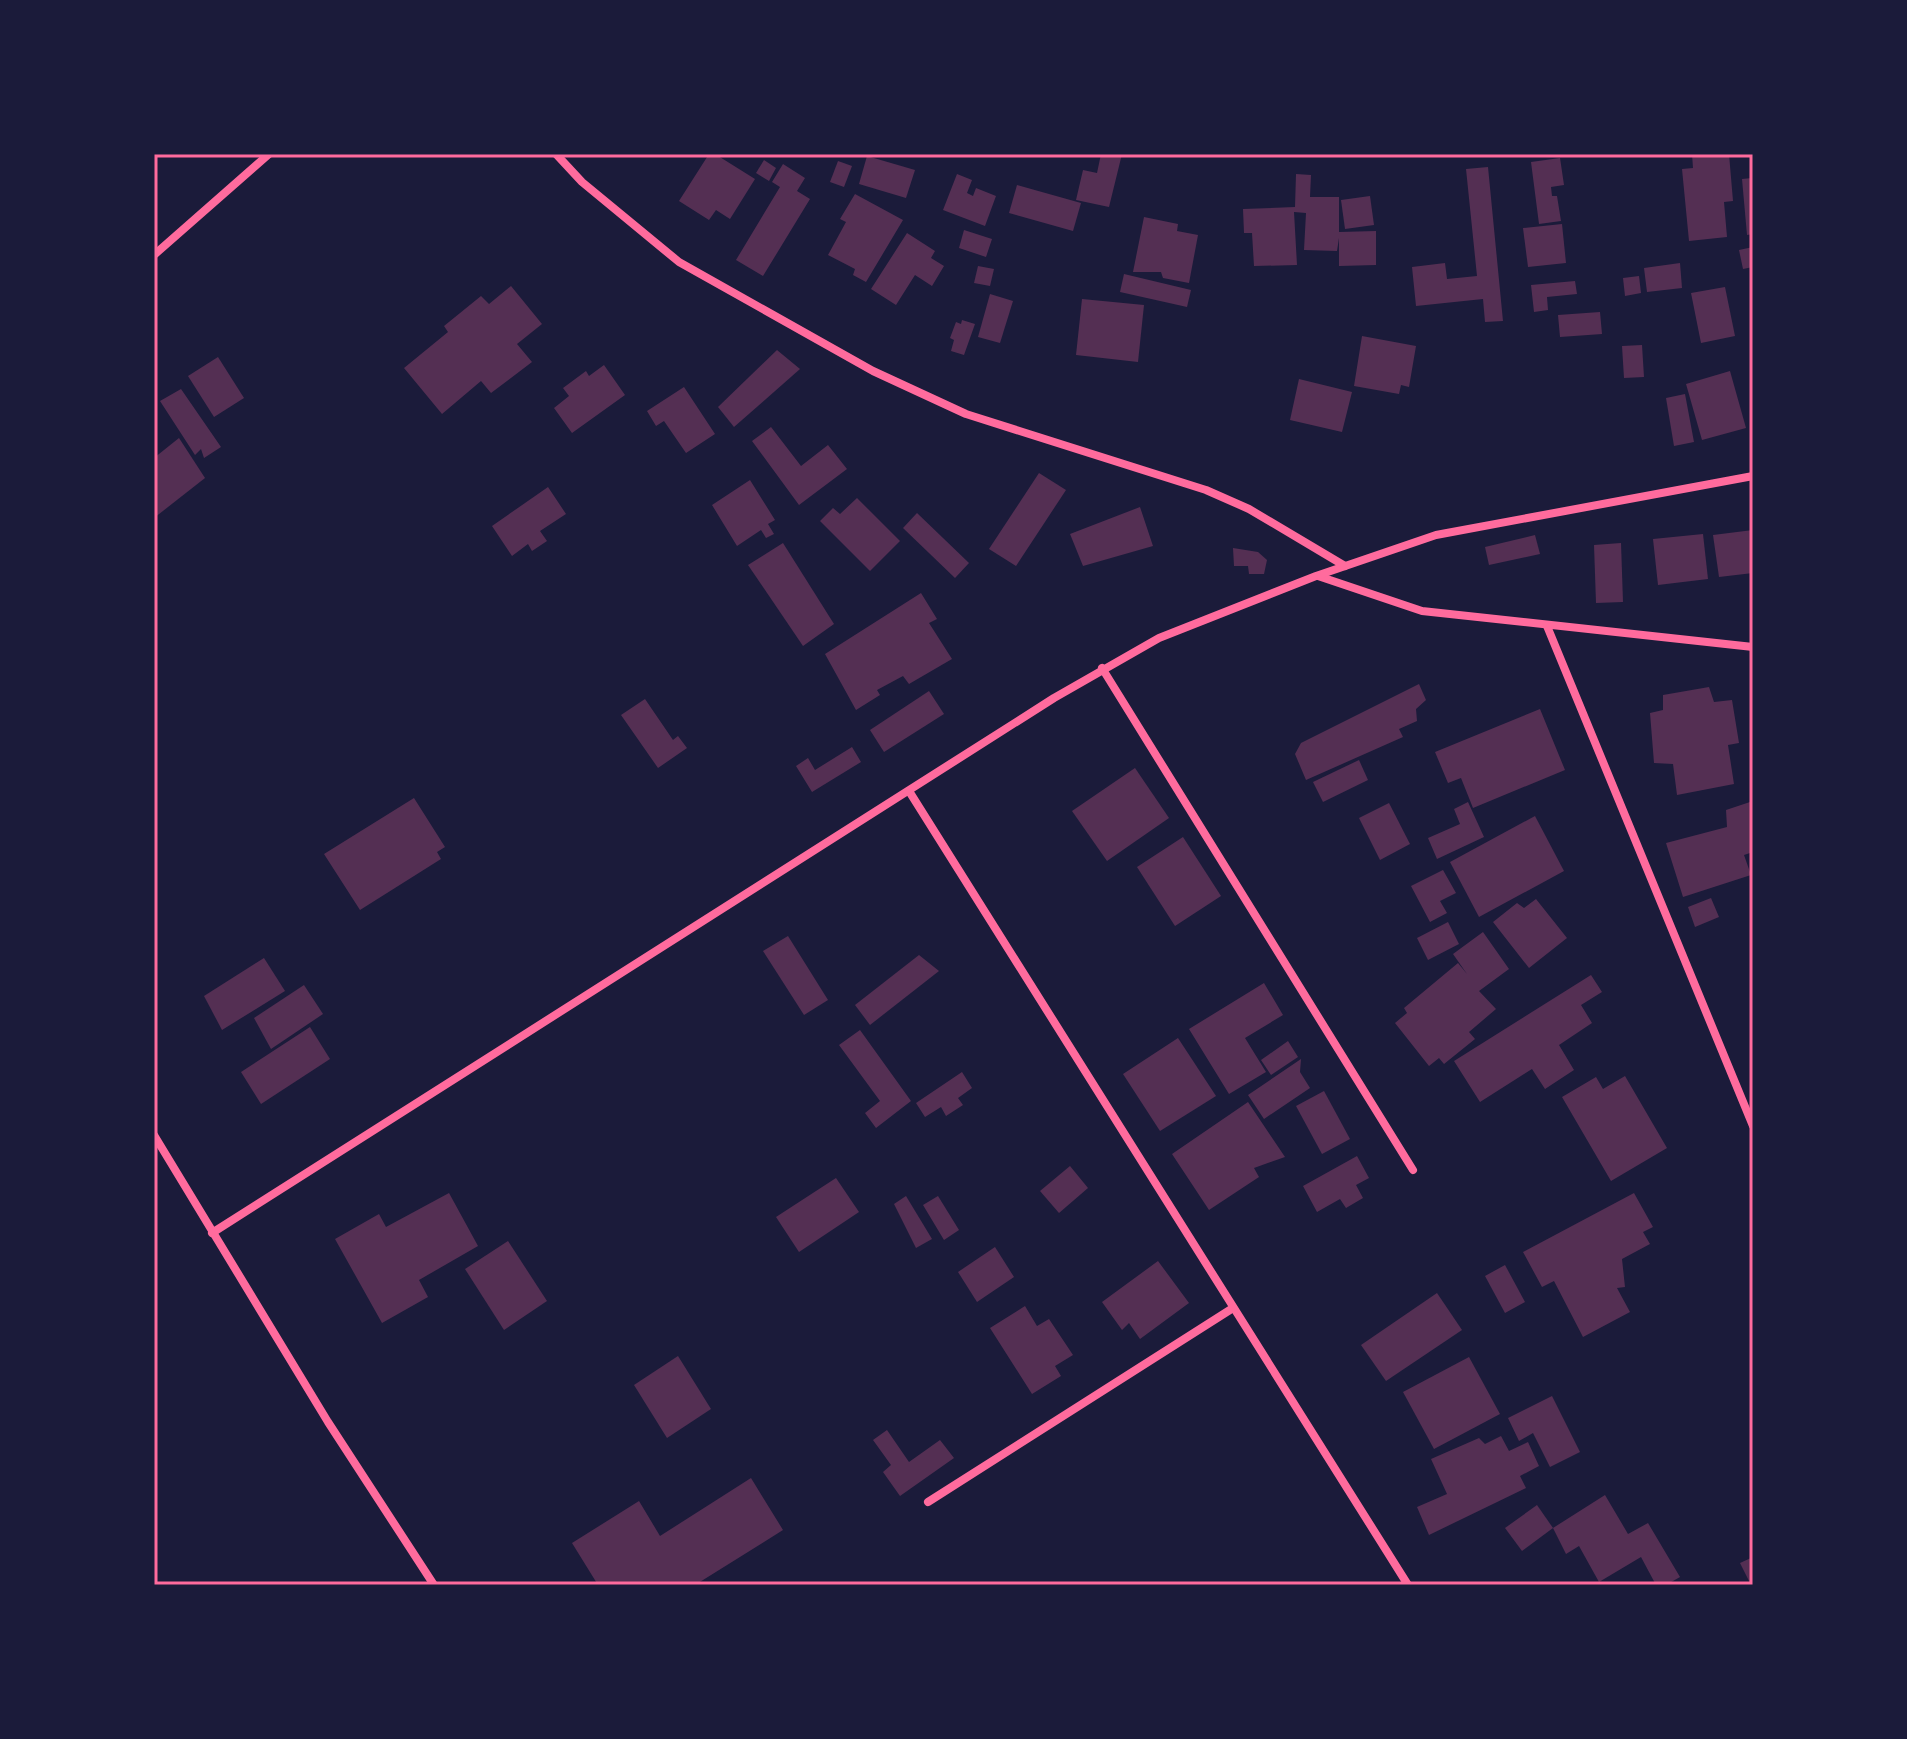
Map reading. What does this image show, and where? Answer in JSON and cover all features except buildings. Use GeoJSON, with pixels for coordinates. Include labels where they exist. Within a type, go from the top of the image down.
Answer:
{"type":"FeatureCollection","features":[{"type":"Feature","properties":{"kind":"street"},"geometry":{"type":"LineString","coordinates":[[154,255],[269,154]]}},
{"type":"Feature","properties":{"kind":"street"},"geometry":{"type":"LineString","coordinates":[[556,154],[582,182],[679,262],[873,371],[966,414],[1206,490],[1249,509],[1345,566]]}},
{"type":"Feature","properties":{"kind":"street"},"geometry":{"type":"LineString","coordinates":[[212,1233],[1102,668],[1159,638],[1316,576],[1436,535],[1753,476]]}},
{"type":"Feature","properties":{"kind":"street"},"geometry":{"type":"LineString","coordinates":[[1316,576],[1422,611],[1753,647]]}},
{"type":"Feature","properties":{"kind":"street"},"geometry":{"type":"LineString","coordinates":[[1547,626],[1753,1126]]}},
{"type":"Feature","properties":{"kind":"street"},"geometry":{"type":"LineString","coordinates":[[1102,668],[1413,1170]]}},
{"type":"Feature","properties":{"kind":"street"},"geometry":{"type":"LineString","coordinates":[[909,791],[1408,1585]]}},
{"type":"Feature","properties":{"kind":"street"},"geometry":{"type":"LineString","coordinates":[[154,1135],[212,1233],[434,1585]]}},
{"type":"Feature","properties":{"kind":"street"},"geometry":{"type":"LineString","coordinates":[[928,1502],[1233,1308]]}}]}
